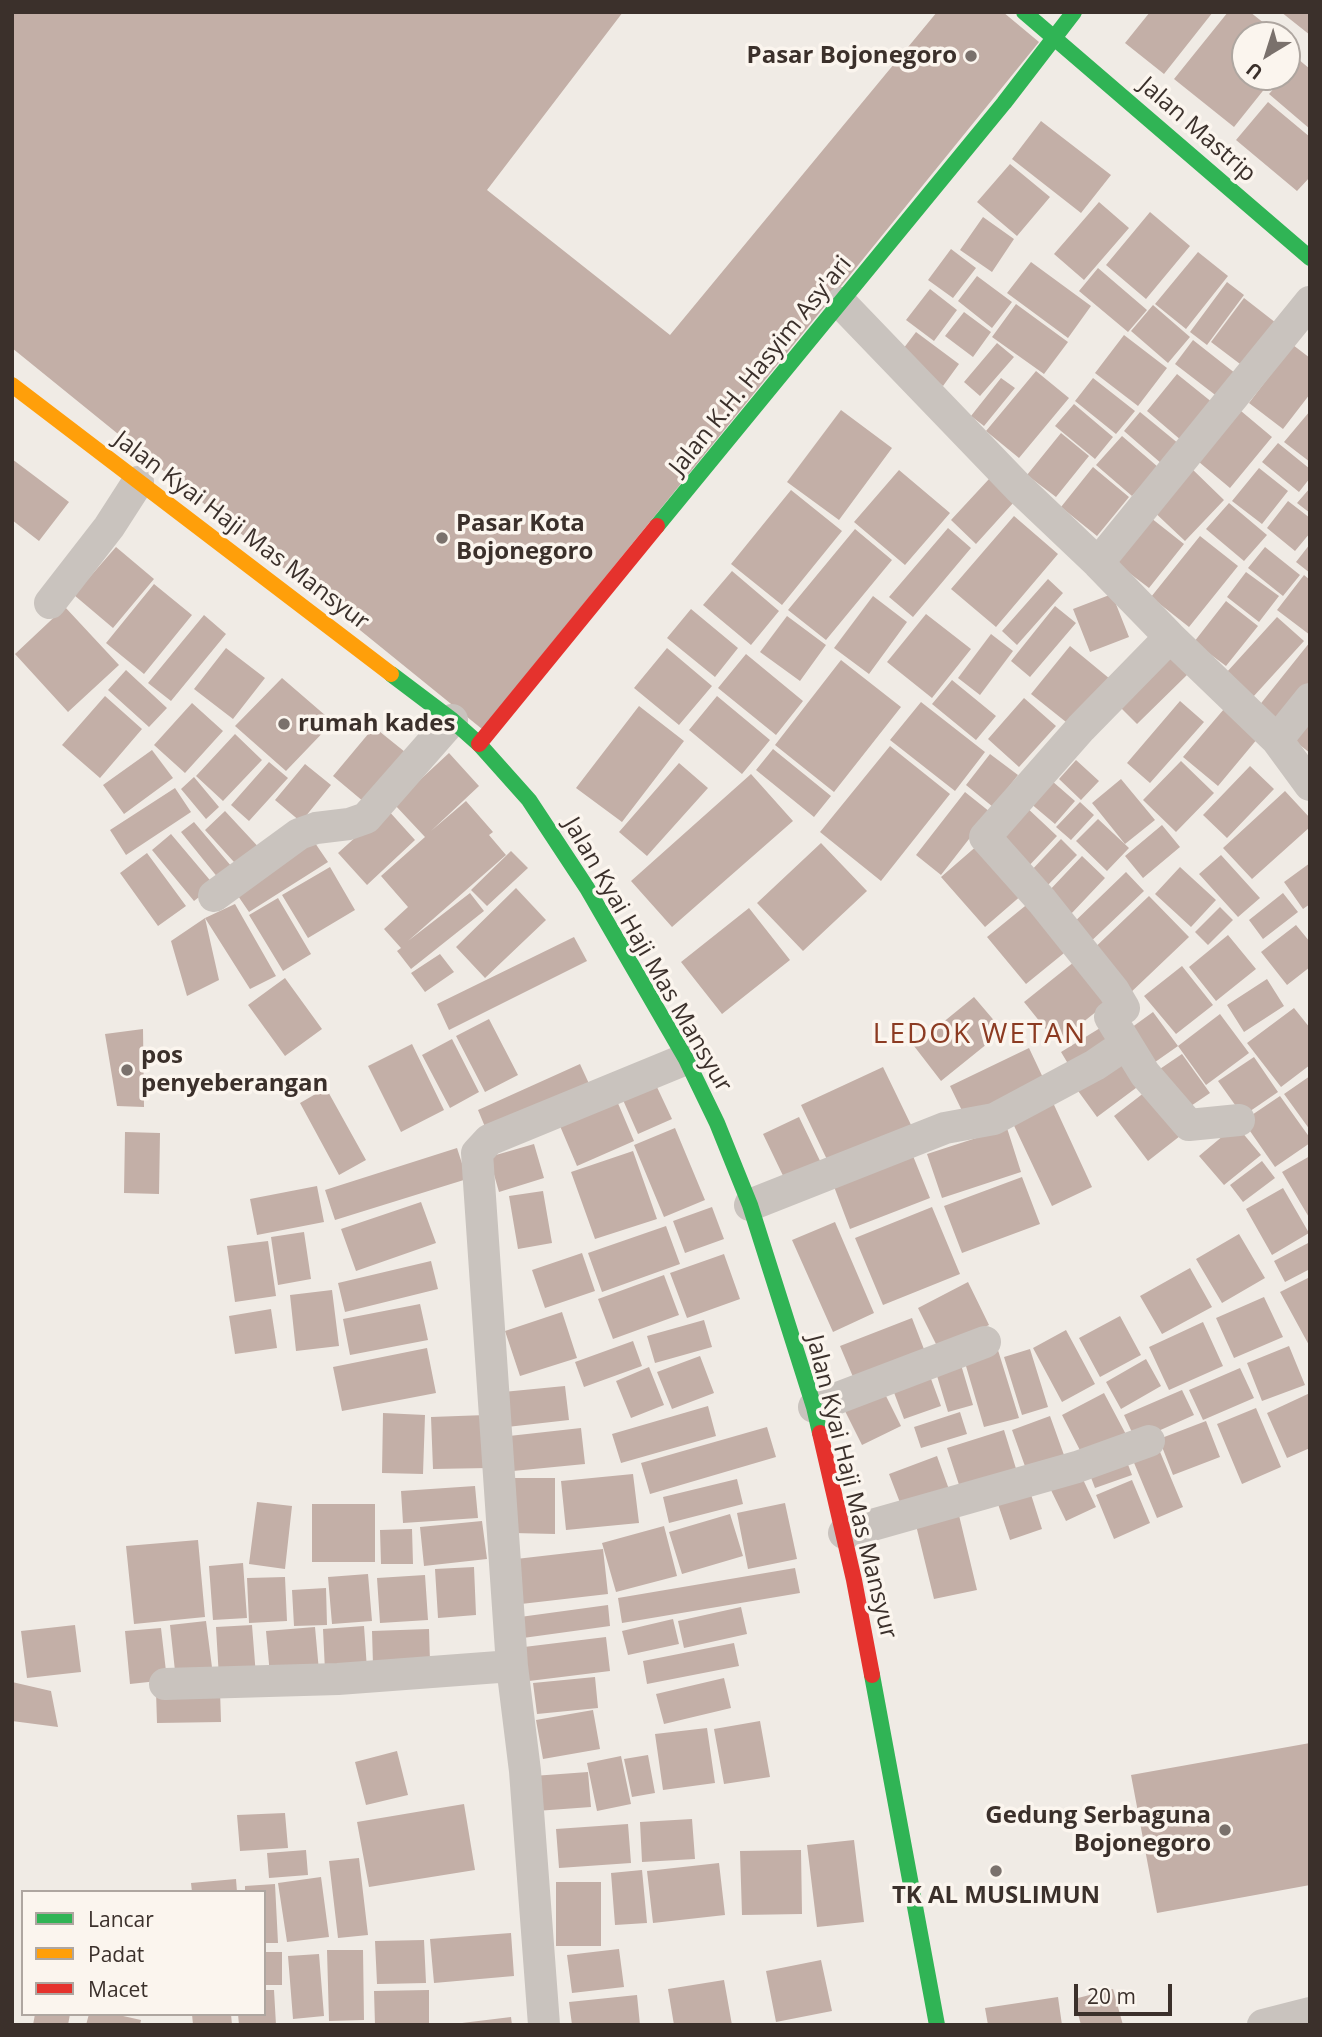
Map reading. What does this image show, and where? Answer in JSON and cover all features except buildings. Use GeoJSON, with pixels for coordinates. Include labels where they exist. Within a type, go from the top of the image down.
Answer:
{"type":"FeatureCollection","features":[{"type":"Feature","properties":{"kind":"main road","name":"Jalan Mastrip"},"geometry":{"type":"LineString","coordinates":[[1024,12],[1310,258]]}},
{"type":"Feature","properties":{"kind":"main road","name":"Jalan K.H. Hasyim Asy'ari"},"geometry":{"type":"LineString","coordinates":[[479,744],[1004,103],[1074,12]]}},
{"type":"Feature","properties":{"kind":"main road","name":"Jalan Kyai Haji Mas Mansyur"},"geometry":{"type":"LineString","coordinates":[[12,385],[452,720],[479,744],[529,800],[587,888],[686,1059],[717,1123],[750,1205],[814,1407],[857,1593],[937,2025]]}},
{"type":"Feature","properties":{"kind":"street"},"geometry":{"type":"LineString","coordinates":[[1098,562],[1310,302]]}},
{"type":"Feature","properties":{"kind":"street"},"geometry":{"type":"LineString","coordinates":[[841,303],[1019,488],[1098,562],[1170,637],[1277,740],[1310,785]]}},
{"type":"Feature","properties":{"kind":"street"},"geometry":{"type":"LineString","coordinates":[[50,603],[109,527],[138,482]]}},
{"type":"Feature","properties":{"kind":"street"},"geometry":{"type":"LineString","coordinates":[[1170,637],[1081,728],[985,837],[1042,901],[1114,990],[1124,1007],[1110,1017],[1145,1074],[1189,1125],[1239,1120]]}},
{"type":"Feature","properties":{"kind":"street"},"geometry":{"type":"LineString","coordinates":[[1277,740],[1310,699]]}},
{"type":"Feature","properties":{"kind":"street"},"geometry":{"type":"LineString","coordinates":[[214,896],[299,834],[366,818],[452,720]]}},
{"type":"Feature","properties":{"kind":"street"},"geometry":{"type":"LineString","coordinates":[[750,1205],[945,1128],[994,1118],[1095,1065],[1126,1044]]}},
{"type":"Feature","properties":{"kind":"street"},"geometry":{"type":"LineString","coordinates":[[544,2025],[525,1771],[512,1666],[477,1153],[489,1140],[686,1059]]}},
{"type":"Feature","properties":{"kind":"street"},"geometry":{"type":"LineString","coordinates":[[814,1407],[985,1342]]}},
{"type":"Feature","properties":{"kind":"street"},"geometry":{"type":"LineString","coordinates":[[844,1533],[1077,1467],[1149,1441]]}},
{"type":"Feature","properties":{"kind":"street"},"geometry":{"type":"LineString","coordinates":[[165,1684],[338,1679],[512,1666]]}},
{"type":"Feature","properties":{"kind":"street"},"geometry":{"type":"LineString","coordinates":[[1263,2025],[1310,2013]]}},
{"type":"Feature","properties":{"kind":"traffic: fast"},"geometry":{"type":"LineString","coordinates":[[1024,12],[1310,258]]}},
{"type":"Feature","properties":{"kind":"traffic: fast"},"geometry":{"type":"LineString","coordinates":[[657,526],[1004,103],[1074,12]]}},
{"type":"Feature","properties":{"kind":"traffic: fast"},"geometry":{"type":"LineString","coordinates":[[391,674],[479,744],[529,800],[587,888],[686,1059],[717,1123],[750,1205],[820,1433]]}},
{"type":"Feature","properties":{"kind":"traffic: fast"},"geometry":{"type":"LineString","coordinates":[[872,1675],[937,2025]]}},
{"type":"Feature","properties":{"kind":"traffic: slow"},"geometry":{"type":"LineString","coordinates":[[12,385],[391,674]]}},
{"type":"Feature","properties":{"kind":"traffic: jam"},"geometry":{"type":"LineString","coordinates":[[479,744],[657,526]]}},
{"type":"Feature","properties":{"kind":"traffic: jam"},"geometry":{"type":"LineString","coordinates":[[820,1433],[854,1580],[872,1675]]}},
{"type":"Feature","properties":{"kind":"place","name":"Pasar Bojonegoro"},"geometry":{"type":"Point","coordinates":[971,56]}},
{"type":"Feature","properties":{"kind":"place","name":"Pasar Kota Bojonegoro"},"geometry":{"type":"Point","coordinates":[442,538]}},
{"type":"Feature","properties":{"kind":"place","name":"rumah kades"},"geometry":{"type":"Point","coordinates":[284,724]}},
{"type":"Feature","properties":{"kind":"place","name":"pos penyeberangan"},"geometry":{"type":"Point","coordinates":[127,1070]}},
{"type":"Feature","properties":{"kind":"place","name":"Gedung Serbaguna Bojonegoro"},"geometry":{"type":"Point","coordinates":[1225,1830]}},
{"type":"Feature","properties":{"kind":"place","name":"TK AL MUSLIMUN"},"geometry":{"type":"Point","coordinates":[996,1871]}},
{"type":"Feature","properties":{"kind":"district","name":"LEDOK WETAN"},"geometry":{"type":"Point","coordinates":[980,1035]}}]}
